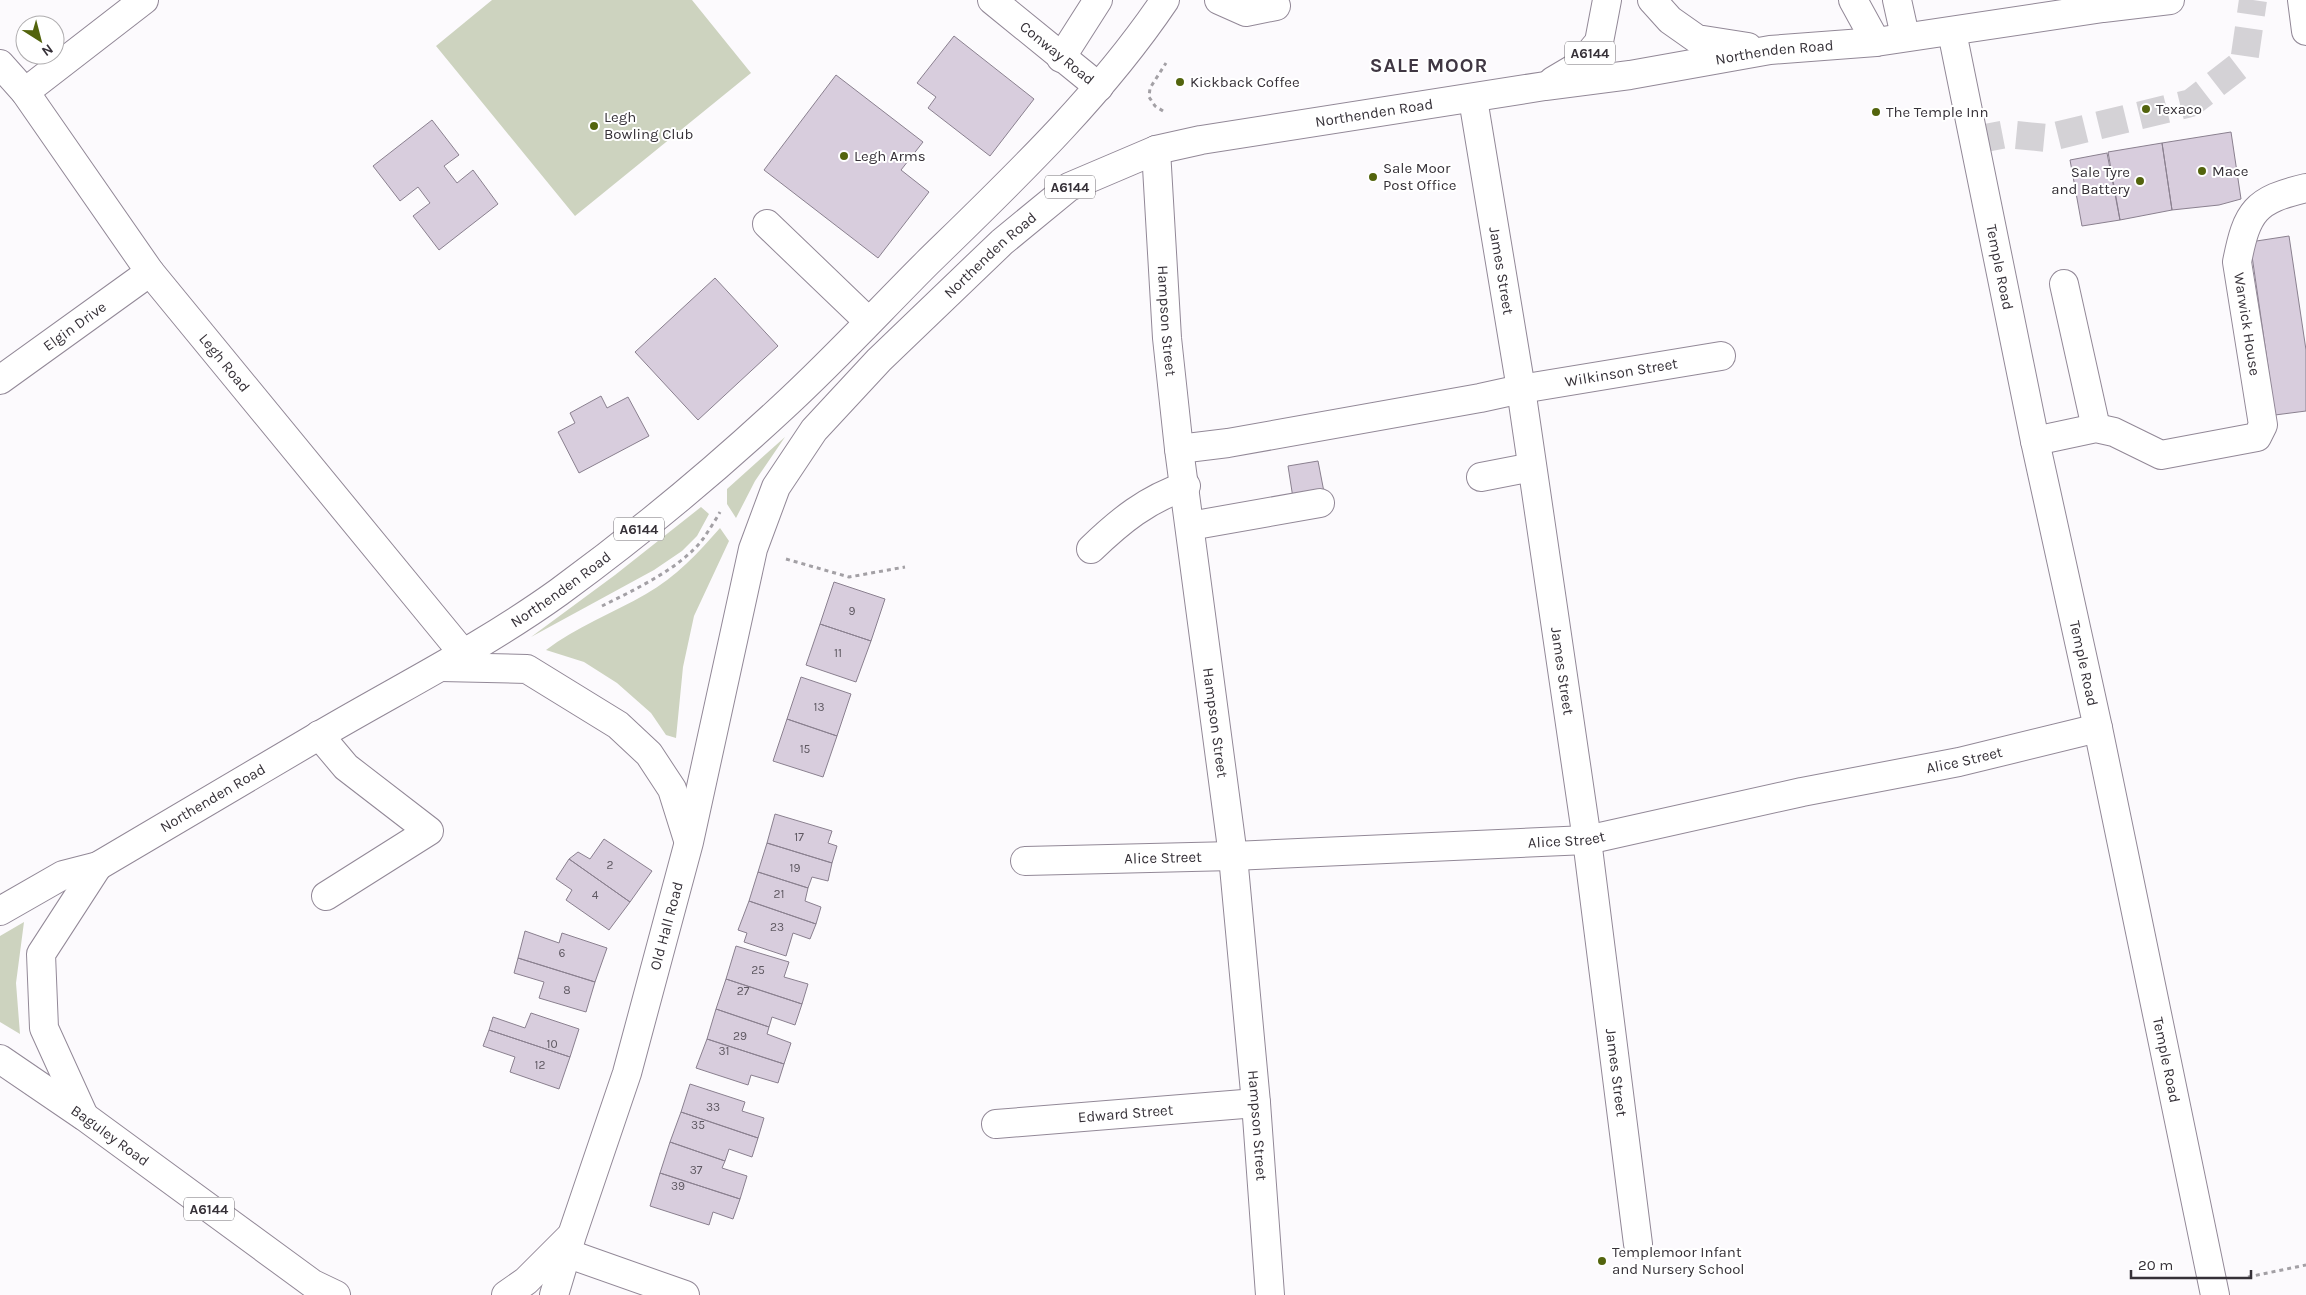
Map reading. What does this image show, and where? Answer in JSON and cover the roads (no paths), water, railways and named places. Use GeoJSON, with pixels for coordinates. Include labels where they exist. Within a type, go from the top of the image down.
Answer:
{"type":"FeatureCollection","features":[{"type":"Feature","properties":{"kind":"street"},"geometry":{"type":"LineString","coordinates":[[26,92],[144,0]]}},
{"type":"Feature","properties":{"kind":"street","name":"Conway Road"},"geometry":{"type":"LineString","coordinates":[[992,0],[1098,87]]}},
{"type":"Feature","properties":{"kind":"street"},"geometry":{"type":"LineString","coordinates":[[1061,58],[1098,0]]}},
{"type":"Feature","properties":{"kind":"street","name":"A6144"},"geometry":{"type":"LineString","coordinates":[[1098,87],[1165,0]]}},
{"type":"Feature","properties":{"kind":"street"},"geometry":{"type":"LineString","coordinates":[[1219,0],[1246,12],[1276,6]]}},
{"type":"Feature","properties":{"kind":"street","name":"A6144"},"geometry":{"type":"LineString","coordinates":[[1545,86],[1580,65],[1599,42],[1607,0]]}},
{"type":"Feature","properties":{"kind":"street"},"geometry":{"type":"LineString","coordinates":[[1652,0],[1670,20],[1697,39],[1770,50]]}},
{"type":"Feature","properties":{"kind":"street"},"geometry":{"type":"LineString","coordinates":[[1853,0],[1876,42]]}},
{"type":"Feature","properties":{"kind":"street"},"geometry":{"type":"LineString","coordinates":[[1897,0],[1905,36]]}},
{"type":"Feature","properties":{"kind":"street","name":"Northenden Road"},"geometry":{"type":"LineString","coordinates":[[753,549],[776,487],[814,430],[880,360],[1002,242],[1069,187],[1156,150],[1201,140],[1473,99],[1545,86],[1630,75],[1770,50],[1876,42],[1905,36],[1952,32],[2103,4],[2170,0]]}},
{"type":"Feature","properties":{"kind":"street"},"geometry":{"type":"LineString","coordinates":[[2302,0],[2306,31]]}},
{"type":"Feature","properties":{"kind":"street","name":"Temple Road"},"geometry":{"type":"LineString","coordinates":[[1952,32],[2035,441],[2098,728],[2214,1290]]}},
{"type":"Feature","properties":{"kind":"street","name":"Legh Road"},"geometry":{"type":"LineString","coordinates":[[0,64],[26,92],[150,272],[452,659]]}},
{"type":"Feature","properties":{"kind":"street","name":"Northenden Road"},"geometry":{"type":"LineString","coordinates":[[0,911],[63,875],[98,866],[319,736],[481,644],[558,592],[696,484],[786,404],[999,192],[1098,87]]}},
{"type":"Feature","properties":{"kind":"street","name":"James Street"},"geometry":{"type":"LineString","coordinates":[[1473,99],[1521,388],[1587,840],[1638,1244]]}},
{"type":"Feature","properties":{"kind":"street","name":"Hampson Street"},"geometry":{"type":"LineString","coordinates":[[1156,150],[1167,338],[1179,449],[1186,486],[1233,856],[1256,1103],[1270,1295]]}},
{"type":"Feature","properties":{"kind":"street","name":"Warwick House"},"geometry":{"type":"LineString","coordinates":[[2096,428],[2114,432],[2161,455],[2257,437],[2263,425],[2237,262],[2242,236],[2250,215],[2262,203],[2286,192],[2306,188]]}},
{"type":"Feature","properties":{"kind":"street"},"geometry":{"type":"LineString","coordinates":[[767,224],[868,321]]}},
{"type":"Feature","properties":{"kind":"street","name":"Elgin Drive"},"geometry":{"type":"LineString","coordinates":[[0,380],[150,272]]}},
{"type":"Feature","properties":{"kind":"street"},"geometry":{"type":"LineString","coordinates":[[2035,441],[2096,428],[2064,284]]}},
{"type":"Feature","properties":{"kind":"street","name":"Wilkinson Street"},"geometry":{"type":"LineString","coordinates":[[1179,449],[1228,443],[1451,403],[1521,388],[1721,356]]}},
{"type":"Feature","properties":{"kind":"street"},"geometry":{"type":"LineString","coordinates":[[1481,477],[1532,467]]}},
{"type":"Feature","properties":{"kind":"street"},"geometry":{"type":"LineString","coordinates":[[1091,549],[1130,515],[1160,495],[1186,486]]}},
{"type":"Feature","properties":{"kind":"street"},"geometry":{"type":"LineString","coordinates":[[1190,526],[1320,503]]}},
{"type":"Feature","properties":{"kind":"street","name":"Old Hall Road"},"geometry":{"type":"LineString","coordinates":[[554,1295],[569,1244],[627,1073],[688,842],[753,549]]}},
{"type":"Feature","properties":{"kind":"street"},"geometry":{"type":"LineString","coordinates":[[452,659],[527,669],[618,724],[650,754],[672,789],[688,842]]}},
{"type":"Feature","properties":{"kind":"street","name":"Alice Street"},"geometry":{"type":"LineString","coordinates":[[1025,862],[1233,856],[1587,840],[1802,792],[1959,762],[2098,728]]}},
{"type":"Feature","properties":{"kind":"street"},"geometry":{"type":"LineString","coordinates":[[319,736],[346,767],[429,831],[326,896]]}},
{"type":"Feature","properties":{"kind":"street","name":"Baguley Road"},"geometry":{"type":"LineString","coordinates":[[98,866],[41,954],[44,1028],[85,1117],[313,1284],[336,1295]]}},
{"type":"Feature","properties":{"kind":"street"},"geometry":{"type":"LineString","coordinates":[[0,1059],[85,1117]]}},
{"type":"Feature","properties":{"kind":"street","name":"Edward Street"},"geometry":{"type":"LineString","coordinates":[[996,1124],[1256,1103]]}},
{"type":"Feature","properties":{"kind":"street"},"geometry":{"type":"LineString","coordinates":[[569,1244],[686,1295]]}},
{"type":"Feature","properties":{"kind":"street","name":"A6144"},"geometry":{"type":"LineString","coordinates":[[506,1295],[526,1281],[569,1244]]}},
{"type":"Feature","properties":{"kind":"tunnel"},"geometry":{"type":"LineString","coordinates":[[1975,140],[2006,134],[2047,138],[2191,103],[2244,62],[2253,0]]}},
{"type":"Feature","properties":{"kind":"place","name":"Kickback Coffee"},"geometry":{"type":"Point","coordinates":[1180,82]}},
{"type":"Feature","properties":{"kind":"place","name":"Texaco"},"geometry":{"type":"Point","coordinates":[2146,109]}},
{"type":"Feature","properties":{"kind":"place","name":"The Temple Inn"},"geometry":{"type":"Point","coordinates":[1876,112]}},
{"type":"Feature","properties":{"kind":"place","name":"Legh Bowling Club"},"geometry":{"type":"Point","coordinates":[594,126]}},
{"type":"Feature","properties":{"kind":"place","name":"Legh Arms"},"geometry":{"type":"Point","coordinates":[844,156]}},
{"type":"Feature","properties":{"kind":"place","name":"Mace"},"geometry":{"type":"Point","coordinates":[2202,171]}},
{"type":"Feature","properties":{"kind":"place","name":"Sale Moor Post Office"},"geometry":{"type":"Point","coordinates":[1373,177]}},
{"type":"Feature","properties":{"kind":"place","name":"Sale Tyre and Battery"},"geometry":{"type":"Point","coordinates":[2140,181]}},
{"type":"Feature","properties":{"kind":"place","name":"Templemoor Infant and Nursery School"},"geometry":{"type":"Point","coordinates":[1602,1261]}},
{"type":"Feature","properties":{"kind":"district","name":"SALE MOOR"},"geometry":{"type":"Point","coordinates":[1429,65]}}]}
